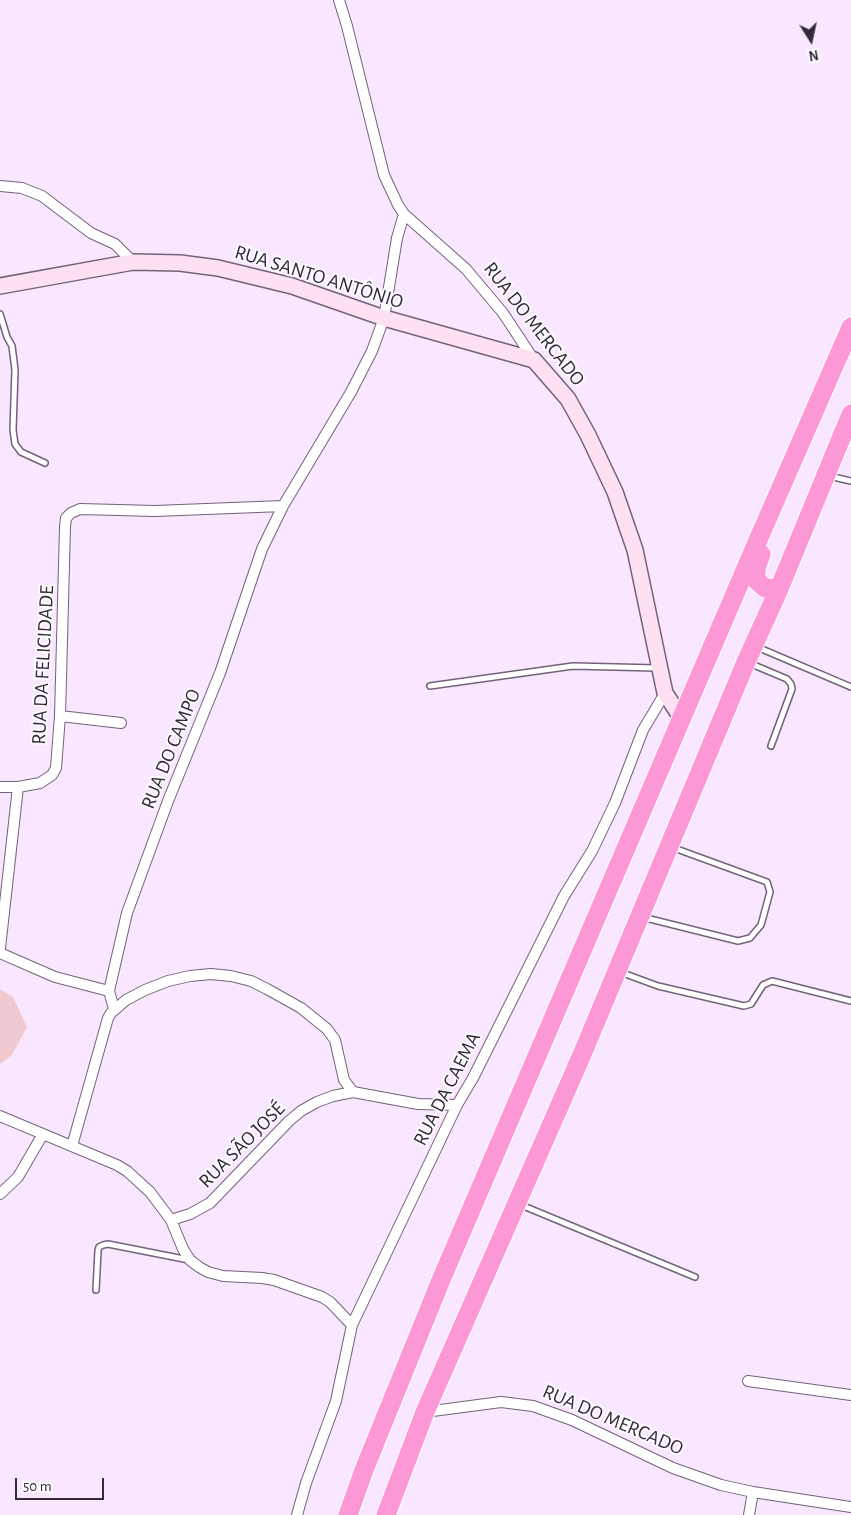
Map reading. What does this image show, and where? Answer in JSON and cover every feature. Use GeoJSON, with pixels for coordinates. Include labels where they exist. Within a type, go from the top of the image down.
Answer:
{"type":"FeatureCollection","features":[{"type":"Feature","properties":{"kind":"highway"},"geometry":{"type":"LineString","coordinates":[[779,589],[765,588],[756,580],[758,562],[822,418],[851,329]]}},
{"type":"Feature","properties":{"kind":"highway"},"geometry":{"type":"LineString","coordinates":[[348,1515],[441,1280],[755,547],[851,329]]}},
{"type":"Feature","properties":{"kind":"highway"},"geometry":{"type":"LineString","coordinates":[[386,1515],[425,1412],[617,971],[851,414]]}},
{"type":"Feature","properties":{"kind":"street","name":"RUA DO MERCADO"},"geometry":{"type":"LineString","coordinates":[[339,0],[384,175],[398,204],[404,214],[466,269],[503,313],[534,360],[568,399],[588,435],[615,492],[635,550],[665,693],[682,719]]}},
{"type":"Feature","properties":{"kind":"street"},"geometry":{"type":"LineString","coordinates":[[0,186],[22,188],[42,196],[91,233],[115,244],[133,262]]}},
{"type":"Feature","properties":{"kind":"street","name":"RUA DO CAMPO"},"geometry":{"type":"LineString","coordinates":[[114,1009],[109,991],[127,913],[168,801],[220,673],[262,549],[283,506],[351,392],[372,351],[384,318],[397,238],[404,214]]}},
{"type":"Feature","properties":{"kind":"street","name":"RUA SANTO ANTÔNIO"},"geometry":{"type":"LineString","coordinates":[[0,286],[133,262],[180,263],[218,268],[292,286],[384,318],[534,360]]}},
{"type":"Feature","properties":{"kind":"street","name":"RUA DA FELICIDADE"},"geometry":{"type":"LineString","coordinates":[[0,787],[18,787],[40,783],[52,775],[56,768],[60,716],[66,551],[65,527],[68,516],[71,513],[80,510],[155,511],[283,506]]}},
{"type":"Feature","properties":{"kind":"street"},"geometry":{"type":"LineString","coordinates":[[665,693],[675,695],[683,693],[691,689],[698,682]]}},
{"type":"Feature","properties":{"kind":"street","name":"RUA DA CAEMA"},"geometry":{"type":"LineString","coordinates":[[297,1515],[306,1483],[336,1401],[352,1325],[457,1105],[473,1078],[564,896],[592,851],[615,803],[643,730],[665,693]]}},
{"type":"Feature","properties":{"kind":"street"},"geometry":{"type":"LineString","coordinates":[[60,716],[121,723]]}},
{"type":"Feature","properties":{"kind":"street"},"geometry":{"type":"LineString","coordinates":[[0,948],[18,787]]}},
{"type":"Feature","properties":{"kind":"street"},"geometry":{"type":"LineString","coordinates":[[0,953],[55,976],[109,991]]}},
{"type":"Feature","properties":{"kind":"street"},"geometry":{"type":"LineString","coordinates":[[72,1146],[108,1018],[114,1009],[126,1000],[145,990],[179,978],[211,974],[231,976],[251,981],[301,1008],[327,1029],[335,1040],[344,1080],[353,1092]]}},
{"type":"Feature","properties":{"kind":"street","name":"RUA SÃO JOSÉ"},"geometry":{"type":"LineString","coordinates":[[171,1220],[190,1214],[210,1203],[289,1121],[301,1111],[325,1099],[353,1092],[418,1104],[457,1105]]}},
{"type":"Feature","properties":{"kind":"street"},"geometry":{"type":"LineString","coordinates":[[0,1116],[117,1164],[127,1171],[150,1192],[171,1220],[183,1249],[190,1260],[208,1272],[223,1276],[274,1280],[322,1297],[330,1302],[352,1325]]}},
{"type":"Feature","properties":{"kind":"street"},"geometry":{"type":"LineString","coordinates":[[0,1194],[18,1177],[43,1134]]}},
{"type":"Feature","properties":{"kind":"street"},"geometry":{"type":"LineString","coordinates":[[748,1381],[851,1395]]}},
{"type":"Feature","properties":{"kind":"street","name":"RUA DO MERCADO"},"geometry":{"type":"LineString","coordinates":[[425,1412],[501,1402],[533,1406],[572,1420],[673,1468],[721,1485],[753,1492],[851,1507]]}},
{"type":"Feature","properties":{"kind":"street"},"geometry":{"type":"LineString","coordinates":[[749,1515],[753,1492]]}},
{"type":"Feature","properties":{"kind":"lane"},"geometry":{"type":"LineString","coordinates":[[0,314],[7,337],[12,346],[15,370],[13,430],[15,444],[21,452],[45,463]]}},
{"type":"Feature","properties":{"kind":"lane"},"geometry":{"type":"LineString","coordinates":[[826,475],[851,481]]}},
{"type":"Feature","properties":{"kind":"lane"},"geometry":{"type":"LineString","coordinates":[[751,654],[851,687]]}},
{"type":"Feature","properties":{"kind":"lane"},"geometry":{"type":"LineString","coordinates":[[751,654],[788,679],[792,689],[770,746]]}},
{"type":"Feature","properties":{"kind":"lane"},"geometry":{"type":"LineString","coordinates":[[430,686],[573,666],[660,668]]}},
{"type":"Feature","properties":{"kind":"lane"},"geometry":{"type":"LineString","coordinates":[[640,916],[738,941],[750,938],[761,925],[770,892],[767,882],[669,846]]}},
{"type":"Feature","properties":{"kind":"lane"},"geometry":{"type":"LineString","coordinates":[[617,971],[658,986],[744,1006],[752,1004],[763,985],[772,981],[851,1001]]}},
{"type":"Feature","properties":{"kind":"lane"},"geometry":{"type":"LineString","coordinates":[[516,1203],[694,1278]]}},
{"type":"Feature","properties":{"kind":"lane"},"geometry":{"type":"LineString","coordinates":[[96,1290],[98,1251],[99,1247],[103,1245],[108,1244],[190,1260]]}},
{"type":"Feature","properties":{"kind":"shaded area"},"geometry":{"type":"Polygon","coordinates":[[[0,989],[13,997],[27,1027],[12,1055],[0,1064],[0,989]]]}}]}
